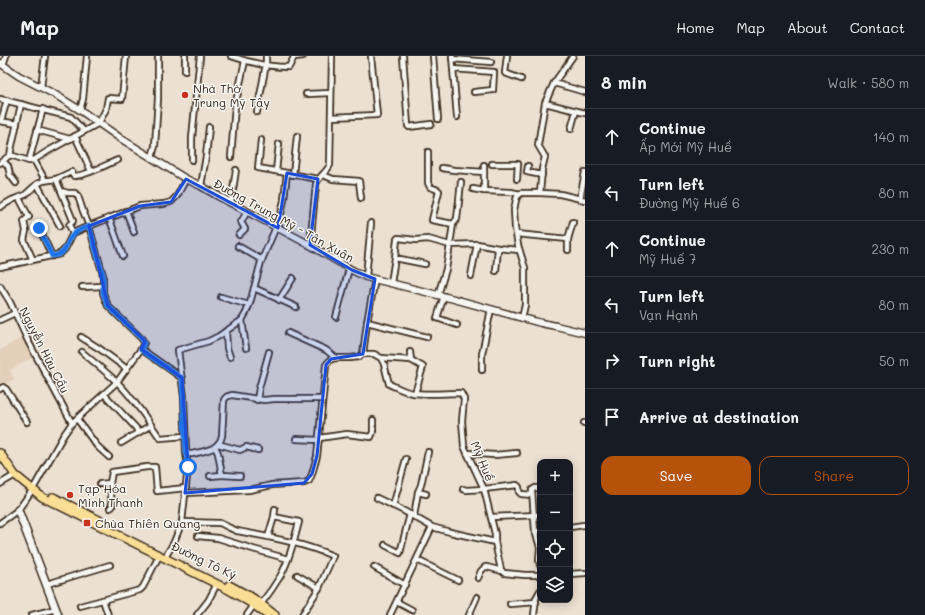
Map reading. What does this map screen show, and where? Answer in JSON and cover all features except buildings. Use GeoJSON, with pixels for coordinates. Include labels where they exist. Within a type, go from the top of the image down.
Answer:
{"type":"FeatureCollection","features":[{"type":"Feature","properties":{"kind":"main road","name":"Đường Tô Ký"},"geometry":{"type":"LineString","coordinates":[[0,453],[15,475],[42,497],[241,597],[258,604],[267,615]]}},
{"type":"Feature","properties":{"kind":"main road","name":"Đường Tô Ký"},"geometry":{"type":"LineString","coordinates":[[33,489],[44,493],[242,591],[275,615]]}},
{"type":"Feature","properties":{"kind":"main road"},"geometry":{"type":"LineString","coordinates":[[18,510],[57,612]]}},
{"type":"Feature","properties":{"kind":"street"},"geometry":{"type":"LineString","coordinates":[[2,64],[6,56]]}},
{"type":"Feature","properties":{"kind":"street"},"geometry":{"type":"LineString","coordinates":[[41,87],[45,56]]}},
{"type":"Feature","properties":{"kind":"street"},"geometry":{"type":"LineString","coordinates":[[80,110],[84,100],[87,56]]}},
{"type":"Feature","properties":{"kind":"street"},"geometry":{"type":"LineString","coordinates":[[10,155],[32,160],[98,123],[106,109],[108,98],[122,99],[126,56]]}},
{"type":"Feature","properties":{"kind":"street"},"geometry":{"type":"LineString","coordinates":[[152,157],[155,146],[158,98],[158,56]]}},
{"type":"Feature","properties":{"kind":"street"},"geometry":{"type":"LineString","coordinates":[[185,56],[185,71]]}},
{"type":"Feature","properties":{"kind":"street"},"geometry":{"type":"LineString","coordinates":[[192,160],[192,138],[200,56]]}},
{"type":"Feature","properties":{"kind":"street"},"geometry":{"type":"LineString","coordinates":[[230,56],[280,67],[289,67],[294,57],[303,56]]}},
{"type":"Feature","properties":{"kind":"street"},"geometry":{"type":"LineString","coordinates":[[257,112],[266,64],[266,56]]}},
{"type":"Feature","properties":{"kind":"street"},"geometry":{"type":"LineString","coordinates":[[310,245],[316,184],[318,179],[328,171],[330,165],[332,56]]}},
{"type":"Feature","properties":{"kind":"street"},"geometry":{"type":"LineString","coordinates":[[330,117],[377,115],[371,56]]}},
{"type":"Feature","properties":{"kind":"street"},"geometry":{"type":"LineString","coordinates":[[403,56],[408,127],[431,124]]}},
{"type":"Feature","properties":{"kind":"street"},"geometry":{"type":"LineString","coordinates":[[433,56],[438,119]]}},
{"type":"Feature","properties":{"kind":"street"},"geometry":{"type":"LineString","coordinates":[[507,56],[506,73],[522,79]]}},
{"type":"Feature","properties":{"kind":"street"},"geometry":{"type":"LineString","coordinates":[[540,193],[545,157],[538,146],[545,103],[554,83],[573,56]]}},
{"type":"Feature","properties":{"kind":"street"},"geometry":{"type":"LineString","coordinates":[[457,118],[452,58],[491,62]]}},
{"type":"Feature","properties":{"kind":"street"},"geometry":{"type":"LineString","coordinates":[[231,157],[235,106],[242,59]]}},
{"type":"Feature","properties":{"kind":"street","name":"Đường Trung Mỹ - Tân Xuân"},"geometry":{"type":"LineString","coordinates":[[2,64],[19,76],[80,110],[120,138],[186,179],[277,227],[349,269],[366,277],[441,295],[540,323],[585,333]]}},
{"type":"Feature","properties":{"kind":"street"},"geometry":{"type":"LineString","coordinates":[[453,69],[495,72],[493,90],[474,92]]}},
{"type":"Feature","properties":{"kind":"street"},"geometry":{"type":"LineString","coordinates":[[554,83],[585,92]]}},
{"type":"Feature","properties":{"kind":"street"},"geometry":{"type":"LineString","coordinates":[[306,94],[331,93]]}},
{"type":"Feature","properties":{"kind":"street"},"geometry":{"type":"LineString","coordinates":[[0,98],[71,117],[84,131]]}},
{"type":"Feature","properties":{"kind":"street"},"geometry":{"type":"LineString","coordinates":[[7,100],[0,121],[17,124]]}},
{"type":"Feature","properties":{"kind":"street"},"geometry":{"type":"LineString","coordinates":[[545,103],[585,113]]}},
{"type":"Feature","properties":{"kind":"street"},"geometry":{"type":"LineString","coordinates":[[16,183],[10,175],[8,166],[2,162],[10,155],[21,104]]}},
{"type":"Feature","properties":{"kind":"street"},"geometry":{"type":"LineString","coordinates":[[43,110],[37,130],[32,160],[45,180]]}},
{"type":"Feature","properties":{"kind":"street"},"geometry":{"type":"LineString","coordinates":[[571,129],[576,110]]}},
{"type":"Feature","properties":{"kind":"street"},"geometry":{"type":"LineString","coordinates":[[201,186],[209,127]]}},
{"type":"Feature","properties":{"kind":"street"},"geometry":{"type":"LineString","coordinates":[[37,130],[73,137]]}},
{"type":"Feature","properties":{"kind":"street"},"geometry":{"type":"LineString","coordinates":[[293,175],[297,136]]}},
{"type":"Feature","properties":{"kind":"street"},"geometry":{"type":"LineString","coordinates":[[73,137],[91,171]]}},
{"type":"Feature","properties":{"kind":"street"},"geometry":{"type":"LineString","coordinates":[[261,140],[258,168],[318,179]]}},
{"type":"Feature","properties":{"kind":"street"},"geometry":{"type":"LineString","coordinates":[[276,171],[279,144]]}},
{"type":"Feature","properties":{"kind":"street"},"geometry":{"type":"LineString","coordinates":[[428,152],[428,183],[431,187],[439,191],[432,220],[453,224]]}},
{"type":"Feature","properties":{"kind":"street"},"geometry":{"type":"LineString","coordinates":[[0,207],[31,191],[37,184],[45,180],[56,179],[71,172],[75,176],[118,160]]}},
{"type":"Feature","properties":{"kind":"street"},"geometry":{"type":"LineString","coordinates":[[492,164],[518,164],[517,179]]}},
{"type":"Feature","properties":{"kind":"street"},"geometry":{"type":"LineString","coordinates":[[484,165],[484,191]]}},
{"type":"Feature","properties":{"kind":"street"},"geometry":{"type":"LineString","coordinates":[[528,166],[527,172],[542,175]]}},
{"type":"Feature","properties":{"kind":"street"},"geometry":{"type":"LineString","coordinates":[[442,168],[484,172]]}},
{"type":"Feature","properties":{"kind":"street"},"geometry":{"type":"LineString","coordinates":[[231,203],[236,170]]}},
{"type":"Feature","properties":{"kind":"street"},"geometry":{"type":"LineString","coordinates":[[473,189],[520,194],[560,194],[582,200],[585,172]]}},
{"type":"Feature","properties":{"kind":"street"},"geometry":{"type":"LineString","coordinates":[[167,554],[174,542],[182,522],[188,467],[182,378],[178,350],[209,341],[242,320],[250,305],[262,260],[277,227],[284,200],[286,173]]}},
{"type":"Feature","properties":{"kind":"street"},"geometry":{"type":"LineString","coordinates":[[323,175],[333,179],[359,181],[361,198]]}},
{"type":"Feature","properties":{"kind":"street"},"geometry":{"type":"LineString","coordinates":[[56,179],[72,218],[73,221],[69,225],[74,233]]}},
{"type":"Feature","properties":{"kind":"street"},"geometry":{"type":"LineString","coordinates":[[0,267],[58,255],[62,253],[74,233],[140,206],[171,202],[177,196],[186,179]]}},
{"type":"Feature","properties":{"kind":"street"},"geometry":{"type":"LineString","coordinates":[[457,325],[437,318],[453,224],[457,219],[461,182]]}},
{"type":"Feature","properties":{"kind":"street"},"geometry":{"type":"LineString","coordinates":[[37,184],[60,226]]}},
{"type":"Feature","properties":{"kind":"street"},"geometry":{"type":"LineString","coordinates":[[0,523],[18,510],[33,489],[72,423],[117,382],[141,350],[144,343],[142,339],[108,306],[103,293],[103,275],[89,226],[78,196],[75,193],[61,191]]}},
{"type":"Feature","properties":{"kind":"street"},"geometry":{"type":"LineString","coordinates":[[520,194],[517,197],[514,210],[519,250],[525,268],[525,304],[522,318]]}},
{"type":"Feature","properties":{"kind":"street"},"geometry":{"type":"LineString","coordinates":[[19,198],[29,217],[24,221],[26,231],[24,240],[33,260]]}},
{"type":"Feature","properties":{"kind":"street"},"geometry":{"type":"LineString","coordinates":[[126,211],[134,232]]}},
{"type":"Feature","properties":{"kind":"street"},"geometry":{"type":"LineString","coordinates":[[239,235],[245,229],[241,222],[247,212]]}},
{"type":"Feature","properties":{"kind":"street"},"geometry":{"type":"LineString","coordinates":[[109,218],[123,256]]}},
{"type":"Feature","properties":{"kind":"street"},"geometry":{"type":"LineString","coordinates":[[568,250],[568,239],[573,222]]}},
{"type":"Feature","properties":{"kind":"street"},"geometry":{"type":"LineString","coordinates":[[366,277],[371,223]]}},
{"type":"Feature","properties":{"kind":"street"},"geometry":{"type":"LineString","coordinates":[[39,228],[52,256]]}},
{"type":"Feature","properties":{"kind":"street"},"geometry":{"type":"LineString","coordinates":[[516,234],[568,239]]}},
{"type":"Feature","properties":{"kind":"street"},"geometry":{"type":"LineString","coordinates":[[391,283],[398,238],[416,240],[428,239],[450,245],[477,244],[519,250]]}},
{"type":"Feature","properties":{"kind":"street"},"geometry":{"type":"LineString","coordinates":[[471,276],[477,244]]}},
{"type":"Feature","properties":{"kind":"street"},"geometry":{"type":"LineString","coordinates":[[238,246],[262,260]]}},
{"type":"Feature","properties":{"kind":"street"},"geometry":{"type":"LineString","coordinates":[[496,271],[498,248]]}},
{"type":"Feature","properties":{"kind":"street"},"geometry":{"type":"LineString","coordinates":[[395,258],[424,264]]}},
{"type":"Feature","properties":{"kind":"street"},"geometry":{"type":"LineString","coordinates":[[336,317],[349,269]]}},
{"type":"Feature","properties":{"kind":"street"},"geometry":{"type":"LineString","coordinates":[[279,300],[293,278]]}},
{"type":"Feature","properties":{"kind":"street"},"geometry":{"type":"LineString","coordinates":[[363,354],[375,279]]}},
{"type":"Feature","properties":{"kind":"street","name":"Nguyễn Hữu Cầu"},"geometry":{"type":"LineString","coordinates":[[0,286],[10,302],[28,342],[72,423]]}},
{"type":"Feature","properties":{"kind":"street"},"geometry":{"type":"LineString","coordinates":[[82,288],[103,286]]}},
{"type":"Feature","properties":{"kind":"street"},"geometry":{"type":"LineString","coordinates":[[254,288],[296,307]]}},
{"type":"Feature","properties":{"kind":"street"},"geometry":{"type":"LineString","coordinates":[[221,297],[250,305]]}},
{"type":"Feature","properties":{"kind":"street"},"geometry":{"type":"LineString","coordinates":[[482,370],[482,354],[490,309]]}},
{"type":"Feature","properties":{"kind":"street"},"geometry":{"type":"LineString","coordinates":[[0,320],[15,313]]}},
{"type":"Feature","properties":{"kind":"street"},"geometry":{"type":"LineString","coordinates":[[242,320],[246,348]]}},
{"type":"Feature","properties":{"kind":"street"},"geometry":{"type":"LineString","coordinates":[[367,322],[427,338]]}},
{"type":"Feature","properties":{"kind":"street"},"geometry":{"type":"LineString","coordinates":[[226,331],[227,348],[230,357]]}},
{"type":"Feature","properties":{"kind":"street"},"geometry":{"type":"LineString","coordinates":[[288,333],[326,350],[336,358]]}},
{"type":"Feature","properties":{"kind":"street"},"geometry":{"type":"LineString","coordinates":[[81,337],[127,368]]}},
{"type":"Feature","properties":{"kind":"street"},"geometry":{"type":"LineString","coordinates":[[141,350],[182,378]]}},
{"type":"Feature","properties":{"kind":"street"},"geometry":{"type":"LineString","coordinates":[[82,352],[117,382],[137,405],[160,438],[185,436]]}},
{"type":"Feature","properties":{"kind":"street"},"geometry":{"type":"LineString","coordinates":[[257,400],[269,352]]}},
{"type":"Feature","properties":{"kind":"street"},"geometry":{"type":"LineString","coordinates":[[410,352],[411,360]]}},
{"type":"Feature","properties":{"kind":"street"},"geometry":{"type":"LineString","coordinates":[[110,508],[112,507],[110,482],[112,472],[147,467],[155,467],[157,491],[249,490],[272,485],[304,483],[309,481],[317,456],[326,365],[331,359],[359,357],[363,354],[374,354],[381,358],[411,360],[423,367],[415,393]]}},
{"type":"Feature","properties":{"kind":"street","name":"Mỹ Huề"},"geometry":{"type":"LineString","coordinates":[[381,358],[389,384],[412,393],[461,393],[464,399],[462,421],[464,446],[484,489],[495,534],[499,563],[502,571]]}},
{"type":"Feature","properties":{"kind":"street"},"geometry":{"type":"LineString","coordinates":[[0,389],[3,387],[6,389],[27,422]]}},
{"type":"Feature","properties":{"kind":"street"},"geometry":{"type":"LineString","coordinates":[[104,394],[136,428],[138,433]]}},
{"type":"Feature","properties":{"kind":"street"},"geometry":{"type":"LineString","coordinates":[[222,475],[217,446],[221,441],[222,436],[223,404],[225,397],[232,395],[257,400],[322,399]]}},
{"type":"Feature","properties":{"kind":"street"},"geometry":{"type":"LineString","coordinates":[[77,419],[97,446],[108,457]]}},
{"type":"Feature","properties":{"kind":"street"},"geometry":{"type":"LineString","coordinates":[[296,439],[319,439],[347,434],[371,437],[373,432],[373,420]]}},
{"type":"Feature","properties":{"kind":"street"},"geometry":{"type":"LineString","coordinates":[[121,443],[152,425]]}},
{"type":"Feature","properties":{"kind":"street"},"geometry":{"type":"LineString","coordinates":[[186,452],[192,454],[217,446],[240,450],[246,447],[258,450]]}},
{"type":"Feature","properties":{"kind":"street"},"geometry":{"type":"LineString","coordinates":[[385,545],[400,553],[421,484],[428,452]]}},
{"type":"Feature","properties":{"kind":"street"},"geometry":{"type":"LineString","coordinates":[[468,454],[494,455],[517,453]]}},
{"type":"Feature","properties":{"kind":"street"},"geometry":{"type":"LineString","coordinates":[[393,506],[406,459]]}},
{"type":"Feature","properties":{"kind":"street"},"geometry":{"type":"LineString","coordinates":[[0,484],[15,475]]}},
{"type":"Feature","properties":{"kind":"street"},"geometry":{"type":"LineString","coordinates":[[210,476],[240,476]]}},
{"type":"Feature","properties":{"kind":"street"},"geometry":{"type":"LineString","coordinates":[[100,484],[110,482]]}},
{"type":"Feature","properties":{"kind":"street"},"geometry":{"type":"LineString","coordinates":[[463,489],[484,489],[517,485],[519,486],[520,493],[532,495]]}},
{"type":"Feature","properties":{"kind":"street"},"geometry":{"type":"LineString","coordinates":[[537,488],[533,489],[532,495],[537,523]]}},
{"type":"Feature","properties":{"kind":"street"},"geometry":{"type":"LineString","coordinates":[[418,492],[426,494]]}},
{"type":"Feature","properties":{"kind":"street"},"geometry":{"type":"LineString","coordinates":[[377,498],[412,515],[432,527],[495,542]]}},
{"type":"Feature","properties":{"kind":"street"},"geometry":{"type":"LineString","coordinates":[[268,537],[275,509]]}},
{"type":"Feature","properties":{"kind":"street"},"geometry":{"type":"LineString","coordinates":[[491,518],[536,515]]}},
{"type":"Feature","properties":{"kind":"street"},"geometry":{"type":"LineString","coordinates":[[248,615],[272,588],[281,575],[288,559],[299,522],[274,517]]}},
{"type":"Feature","properties":{"kind":"street"},"geometry":{"type":"LineString","coordinates":[[182,522],[220,523],[237,531],[317,549],[333,556],[319,588],[302,615]]}},
{"type":"Feature","properties":{"kind":"street"},"geometry":{"type":"LineString","coordinates":[[573,527],[584,525]]}},
{"type":"Feature","properties":{"kind":"street"},"geometry":{"type":"LineString","coordinates":[[390,615],[432,527]]}},
{"type":"Feature","properties":{"kind":"street"},"geometry":{"type":"LineString","coordinates":[[198,536],[218,538],[288,559]]}},
{"type":"Feature","properties":{"kind":"street"},"geometry":{"type":"LineString","coordinates":[[80,606],[140,590],[159,556]]}},
{"type":"Feature","properties":{"kind":"street"},"geometry":{"type":"LineString","coordinates":[[417,560],[458,580]]}},
{"type":"Feature","properties":{"kind":"street"},"geometry":{"type":"LineString","coordinates":[[47,584],[110,565]]}},
{"type":"Feature","properties":{"kind":"street"},"geometry":{"type":"LineString","coordinates":[[374,567],[405,585]]}},
{"type":"Feature","properties":{"kind":"street"},"geometry":{"type":"LineString","coordinates":[[478,578],[481,570],[485,567],[502,571],[504,573],[537,575]]}},
{"type":"Feature","properties":{"kind":"street"},"geometry":{"type":"LineString","coordinates":[[573,574],[585,574]]}},
{"type":"Feature","properties":{"kind":"street"},"geometry":{"type":"LineString","coordinates":[[297,576],[319,588]]}},
{"type":"Feature","properties":{"kind":"street"},"geometry":{"type":"LineString","coordinates":[[196,615],[208,600],[217,584]]}},
{"type":"Feature","properties":{"kind":"street"},"geometry":{"type":"LineString","coordinates":[[534,615],[537,596]]}},
{"type":"Feature","properties":{"kind":"street"},"geometry":{"type":"LineString","coordinates":[[469,615],[477,597]]}},
{"type":"Feature","properties":{"kind":"street"},"geometry":{"type":"LineString","coordinates":[[103,600],[108,615]]}},
{"type":"Feature","properties":{"kind":"street"},"geometry":{"type":"LineString","coordinates":[[397,602],[412,610]]}},
{"type":"Feature","properties":{"kind":"street"},"geometry":{"type":"LineString","coordinates":[[510,604],[536,602]]}},
{"type":"Feature","properties":{"kind":"street"},"geometry":{"type":"LineString","coordinates":[[32,615],[57,612]]}},
{"type":"Feature","properties":{"kind":"highlighted area"},"geometry":{"type":"Polygon","coordinates":[[[287,173],[318,179],[310,245],[352,270],[375,279],[363,354],[331,359],[326,365],[317,456],[312,474],[304,483],[185,493],[188,467],[182,378],[141,349],[145,341],[108,306],[89,226],[140,206],[171,202],[186,179],[278,228],[287,173]]]}},
{"type":"Feature","properties":{"kind":"shaded area"},"geometry":{"type":"Polygon","coordinates":[[[23,337],[34,357],[10,370],[14,379],[0,387],[0,350],[23,337]]]}},
{"type":"Feature","properties":{"kind":"place","name":"Nhà Thờ Trung Mỹ Tây"},"geometry":{"type":"Point","coordinates":[185,95]}},
{"type":"Feature","properties":{"kind":"place","name":"Tạp Hóa Minh Thanh"},"geometry":{"type":"Point","coordinates":[70,495]}},
{"type":"Feature","properties":{"kind":"place","name":"Chùa Thiên Quang"},"geometry":{"type":"Point","coordinates":[87,523]}},
{"type":"Feature","properties":{"kind":"route"},"geometry":{"type":"LineString","coordinates":[[39,228],[52,256],[62,253],[74,233],[89,226],[103,275],[103,293],[108,306],[142,339],[144,343],[141,350],[182,378],[188,467]]}}]}
